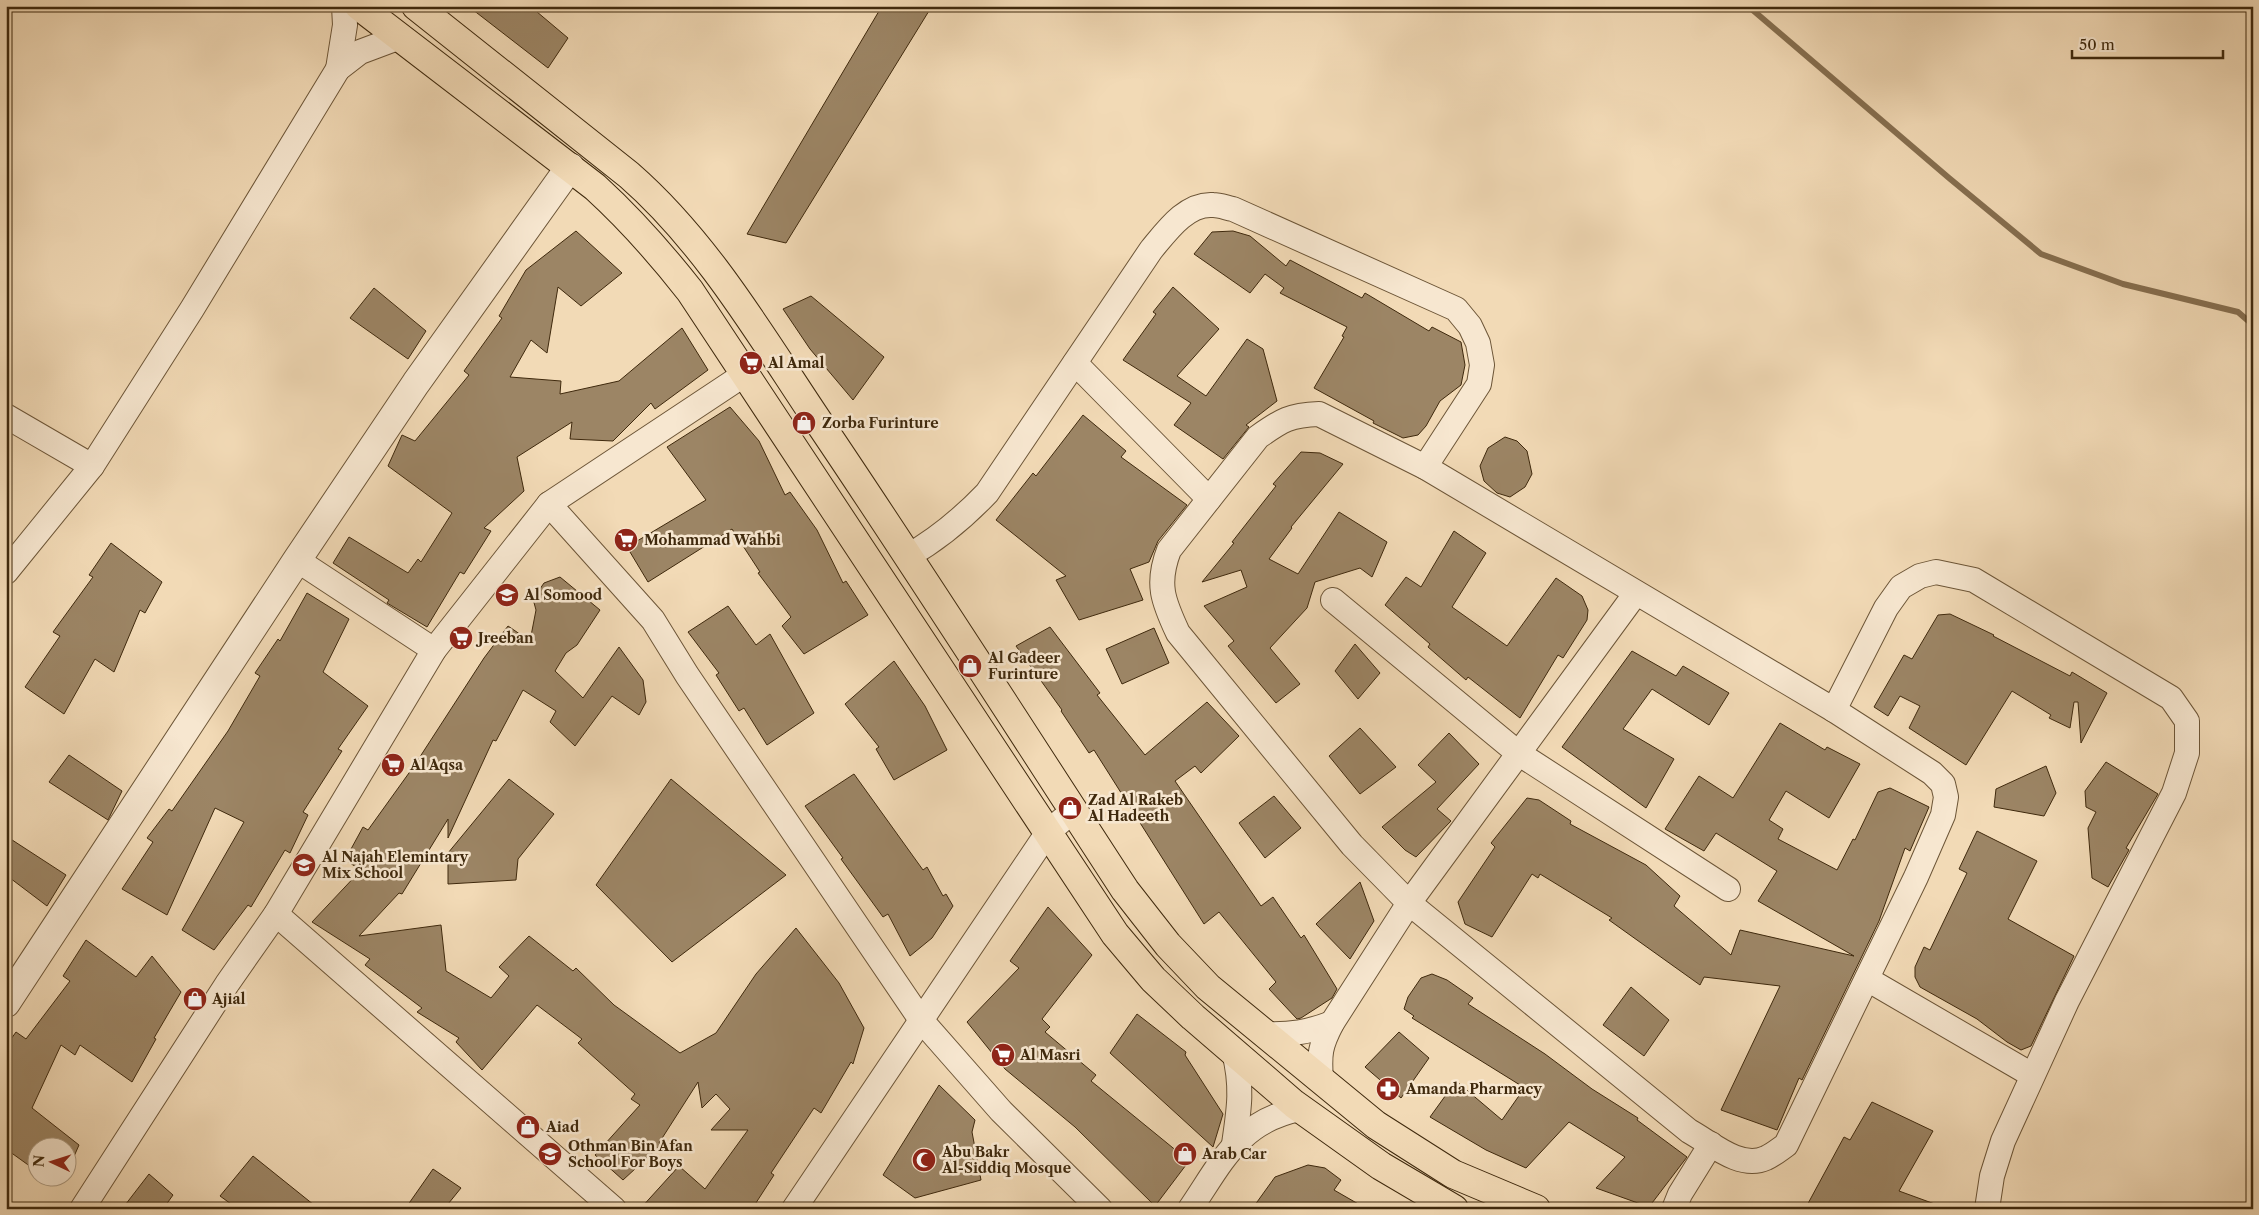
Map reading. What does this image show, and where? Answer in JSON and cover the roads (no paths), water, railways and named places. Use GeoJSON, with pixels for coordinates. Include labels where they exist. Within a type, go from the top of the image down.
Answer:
{"type":"FeatureCollection","features":[{"type":"Feature","properties":{"kind":"main road"},"geometry":{"type":"LineString","coordinates":[[359,6],[595,187],[630,220],[663,256],[690,291],[1116,934],[1153,979],[1300,1109],[1381,1166],[1454,1209]]}},
{"type":"Feature","properties":{"kind":"main road"},"geometry":{"type":"LineString","coordinates":[[416,6],[545,106],[658,200],[687,233],[732,294],[908,556],[1125,890],[1168,945],[1208,987],[1376,1125],[1453,1174],[1536,1209]]}},
{"type":"Feature","properties":{"kind":"street"},"geometry":{"type":"LineString","coordinates":[[338,69],[345,25],[344,6]]}},
{"type":"Feature","properties":{"kind":"street"},"geometry":{"type":"LineString","coordinates":[[6,572],[92,466],[192,309],[338,69],[360,52],[400,37]]}},
{"type":"Feature","properties":{"kind":"street"},"geometry":{"type":"LineString","coordinates":[[6,1003],[87,884],[297,560],[416,383],[570,167]]}},
{"type":"Feature","properties":{"kind":"street"},"geometry":{"type":"LineString","coordinates":[[908,556],[930,544],[987,493],[1151,250],[1174,223],[1194,209],[1212,204],[1233,209],[1456,309],[1470,326],[1478,343],[1480,358],[1478,384],[1425,467]]}},
{"type":"Feature","properties":{"kind":"street"},"geometry":{"type":"LineString","coordinates":[[1075,363],[1209,498]]}},
{"type":"Feature","properties":{"kind":"street"},"geometry":{"type":"LineString","coordinates":[[82,1209],[227,984],[276,914],[434,650],[549,504],[745,374]]}},
{"type":"Feature","properties":{"kind":"street"},"geometry":{"type":"LineString","coordinates":[[1319,414],[1425,467],[1834,710],[1932,773],[1943,784],[1946,797],[1942,814],[1916,877],[1786,1145],[1766,1158],[1752,1162],[1735,1158],[1689,1131],[1408,903],[1352,845],[1178,633],[1166,608],[1162,588],[1162,569],[1169,550],[1258,437],[1276,424],[1296,415],[1319,414]]}},
{"type":"Feature","properties":{"kind":"street"},"geometry":{"type":"LineString","coordinates":[[6,416],[92,466]]}},
{"type":"Feature","properties":{"kind":"street"},"geometry":{"type":"LineString","coordinates":[[549,504],[653,620],[687,675],[921,1020],[1001,1111],[1100,1209]]}},
{"type":"Feature","properties":{"kind":"street"},"geometry":{"type":"LineString","coordinates":[[297,560],[434,650]]}},
{"type":"Feature","properties":{"kind":"street"},"geometry":{"type":"LineString","coordinates":[[1834,710],[1886,608],[1901,587],[1920,576],[1936,572],[1974,580],[2171,698],[2187,721],[2187,752],[2174,794],[2067,1000],[2032,1076],[2003,1141],[1992,1176],[1987,1209]]}},
{"type":"Feature","properties":{"kind":"street"},"geometry":{"type":"LineString","coordinates":[[1321,1080],[1319,1055],[1321,1043],[1408,903],[1636,592]]}},
{"type":"Feature","properties":{"kind":"street"},"geometry":{"type":"LineString","coordinates":[[1333,600],[1518,753],[1728,889]]}},
{"type":"Feature","properties":{"kind":"street"},"geometry":{"type":"LineString","coordinates":[[794,1209],[1048,832],[1074,810]]}},
{"type":"Feature","properties":{"kind":"street"},"geometry":{"type":"LineString","coordinates":[[276,914],[614,1209]]}},
{"type":"Feature","properties":{"kind":"street"},"geometry":{"type":"LineString","coordinates":[[1867,979],[2032,1076]]}},
{"type":"Feature","properties":{"kind":"street"},"geometry":{"type":"LineString","coordinates":[[1265,1034],[1287,1035],[1310,1031],[1332,1023]]}},
{"type":"Feature","properties":{"kind":"street"},"geometry":{"type":"LineString","coordinates":[[1234,1052],[1240,1075],[1234,1144]]}},
{"type":"Feature","properties":{"kind":"street"},"geometry":{"type":"LineString","coordinates":[[1190,1209],[1234,1144],[1261,1122],[1279,1113],[1300,1109]]}},
{"type":"Feature","properties":{"kind":"street"},"geometry":{"type":"LineString","coordinates":[[1674,1209],[1680,1194],[1711,1144]]}},
{"type":"Feature","properties":{"kind":"waterway"},"geometry":{"type":"LineString","coordinates":[[1748,6],[2041,254],[2123,284],[2238,312],[2253,325]]}},
{"type":"Feature","properties":{"kind":"place","name":"Al Amal"},"geometry":{"type":"Point","coordinates":[751,363]}},
{"type":"Feature","properties":{"kind":"place","name":"Zorba Furinture"},"geometry":{"type":"Point","coordinates":[804,423]}},
{"type":"Feature","properties":{"kind":"place","name":"Mohammad Wahbi"},"geometry":{"type":"Point","coordinates":[626,540]}},
{"type":"Feature","properties":{"kind":"place","name":"Al Somood"},"geometry":{"type":"Point","coordinates":[507,595]}},
{"type":"Feature","properties":{"kind":"place","name":"Jreeban"},"geometry":{"type":"Point","coordinates":[461,638]}},
{"type":"Feature","properties":{"kind":"place","name":"Al Gadeer Furinture"},"geometry":{"type":"Point","coordinates":[970,666]}},
{"type":"Feature","properties":{"kind":"place","name":"Al Aqsa"},"geometry":{"type":"Point","coordinates":[393,765]}},
{"type":"Feature","properties":{"kind":"place","name":"Zad Al Rakeb Al Hadeeth"},"geometry":{"type":"Point","coordinates":[1070,808]}},
{"type":"Feature","properties":{"kind":"place","name":"Al Najah Elemintary Mix School"},"geometry":{"type":"Point","coordinates":[304,865]}},
{"type":"Feature","properties":{"kind":"place","name":"Ajial"},"geometry":{"type":"Point","coordinates":[195,999]}},
{"type":"Feature","properties":{"kind":"place","name":"Al Masri"},"geometry":{"type":"Point","coordinates":[1003,1055]}},
{"type":"Feature","properties":{"kind":"place","name":"Amanda Pharmacy"},"geometry":{"type":"Point","coordinates":[1388,1089]}},
{"type":"Feature","properties":{"kind":"place","name":"Aiad"},"geometry":{"type":"Point","coordinates":[528,1127]}},
{"type":"Feature","properties":{"kind":"place","name":"Othman Bin Afan School For Boys"},"geometry":{"type":"Point","coordinates":[550,1154]}},
{"type":"Feature","properties":{"kind":"place","name":"Arab Car"},"geometry":{"type":"Point","coordinates":[1185,1154]}},
{"type":"Feature","properties":{"kind":"place","name":"Abu Bakr Al-Siddiq Mosque"},"geometry":{"type":"Point","coordinates":[924,1160]}}]}
